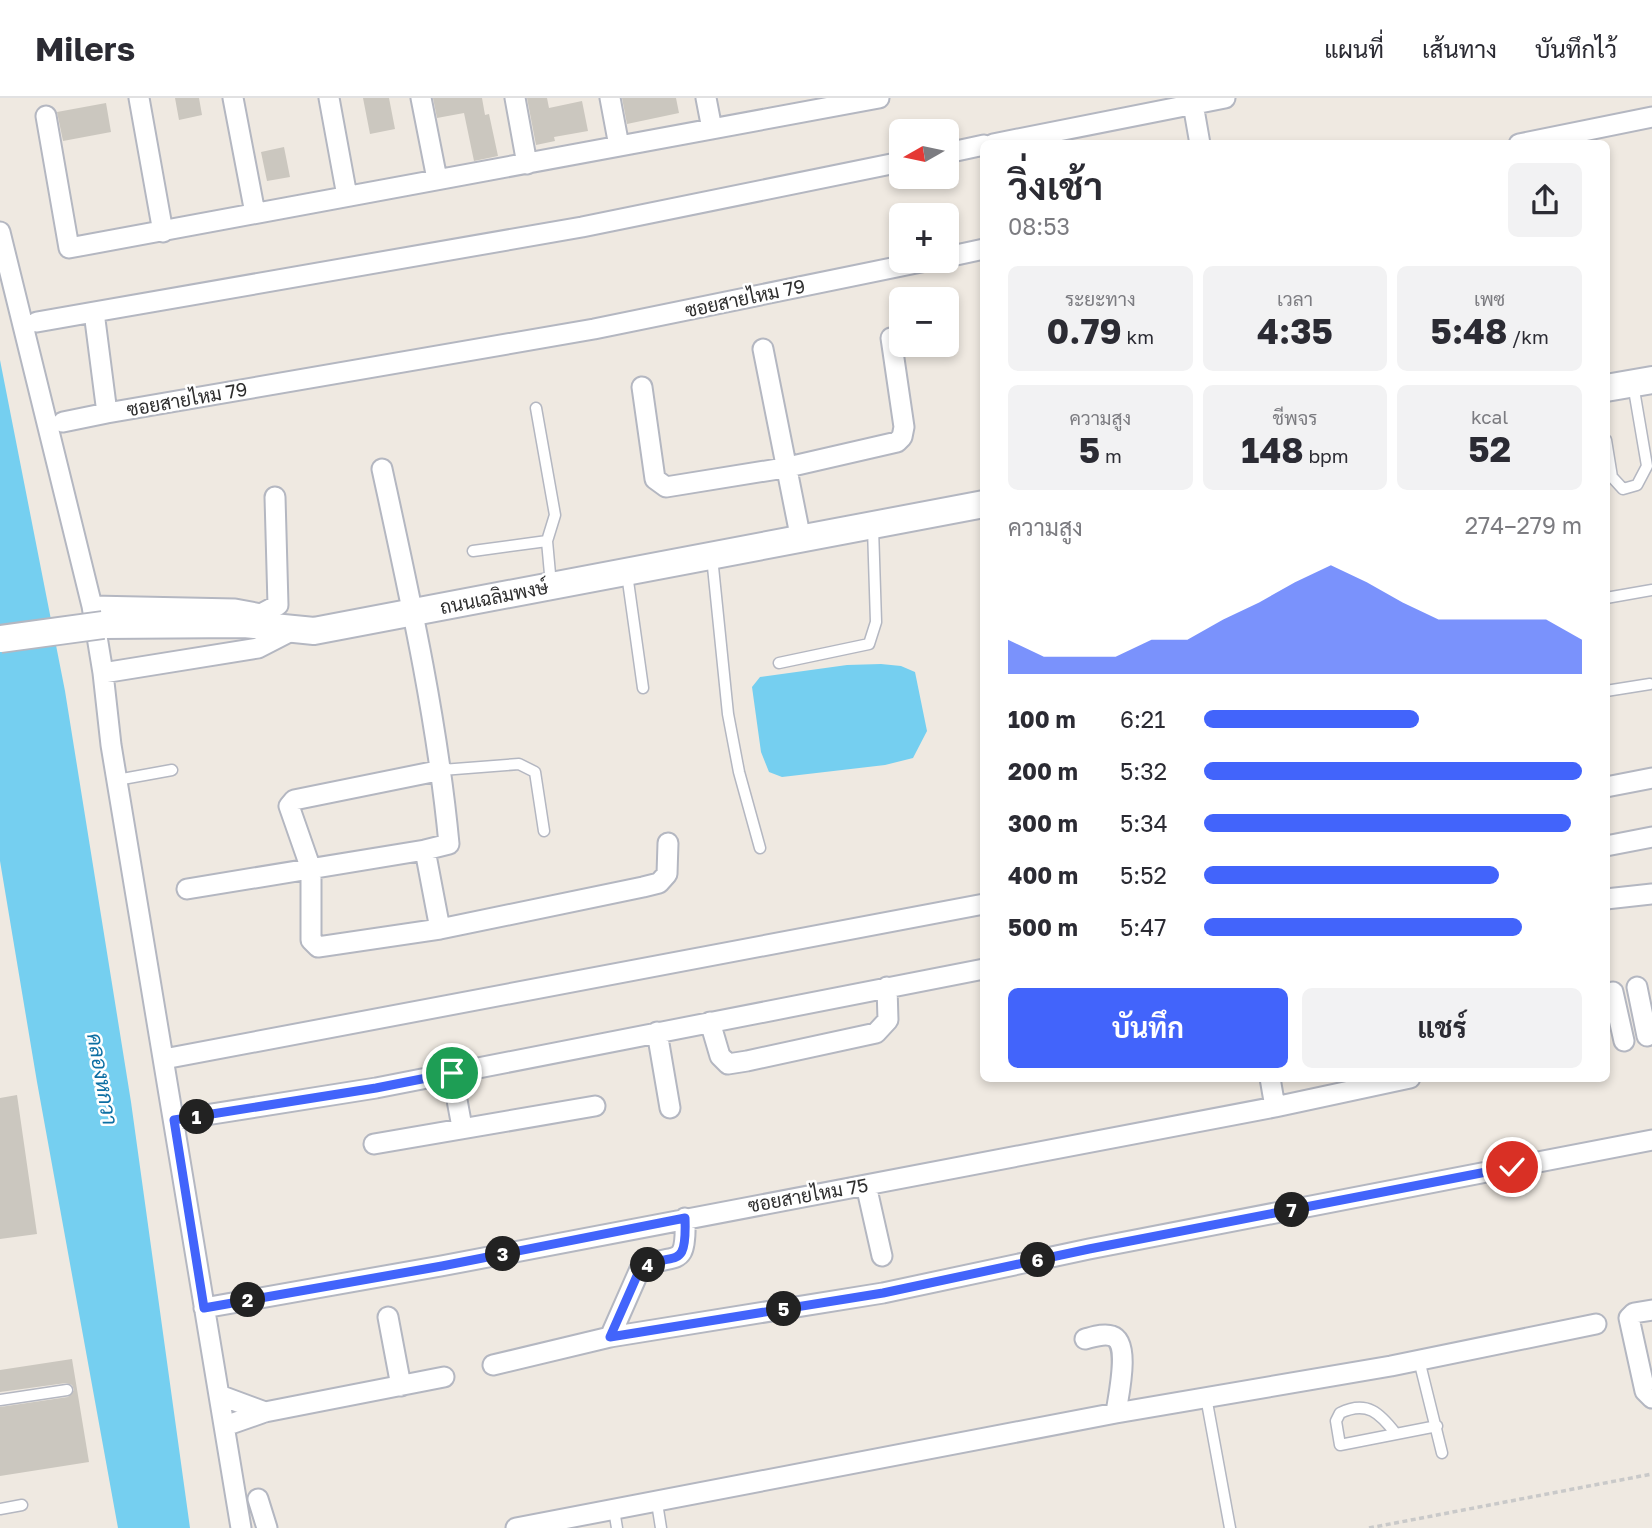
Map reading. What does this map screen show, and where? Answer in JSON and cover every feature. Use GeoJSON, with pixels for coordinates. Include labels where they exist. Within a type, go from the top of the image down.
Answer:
{"type":"FeatureCollection","features":[{"type":"Feature","properties":{"kind":"main road"},"geometry":{"type":"LineString","coordinates":[[1610,387],[1643,382]]}},
{"type":"Feature","properties":{"kind":"main road","name":"ถนนเฉลิมพงษ์"},"geometry":{"type":"LineString","coordinates":[[0,639],[97,615],[304,630],[627,573],[980,504]]}},
{"type":"Feature","properties":{"kind":"street"},"geometry":{"type":"LineString","coordinates":[[139,98],[163,232]]}},
{"type":"Feature","properties":{"kind":"street"},"geometry":{"type":"LineString","coordinates":[[233,98],[255,213]]}},
{"type":"Feature","properties":{"kind":"street"},"geometry":{"type":"LineString","coordinates":[[329,98],[347,196]]}},
{"type":"Feature","properties":{"kind":"street"},"geometry":{"type":"LineString","coordinates":[[421,98],[436,179]]}},
{"type":"Feature","properties":{"kind":"street"},"geometry":{"type":"LineString","coordinates":[[515,98],[527,164]]}},
{"type":"Feature","properties":{"kind":"street"},"geometry":{"type":"LineString","coordinates":[[610,98],[619,146]]}},
{"type":"Feature","properties":{"kind":"street"},"geometry":{"type":"LineString","coordinates":[[706,98],[712,129]]}},
{"type":"Feature","properties":{"kind":"street"},"geometry":{"type":"LineString","coordinates":[[46,116],[69,248],[712,129],[801,105],[879,98]]}},
{"type":"Feature","properties":{"kind":"street"},"geometry":{"type":"LineString","coordinates":[[1018,140],[1225,98]]}},
{"type":"Feature","properties":{"kind":"street"},"geometry":{"type":"LineString","coordinates":[[1193,104],[1199,140]]}},
{"type":"Feature","properties":{"kind":"street"},"geometry":{"type":"LineString","coordinates":[[1539,140],[1652,117]]}},
{"type":"Feature","properties":{"kind":"street"},"geometry":{"type":"LineString","coordinates":[[959,150],[980,146]]}},
{"type":"Feature","properties":{"kind":"street"},"geometry":{"type":"LineString","coordinates":[[37,322],[582,227],[889,164]]}},
{"type":"Feature","properties":{"kind":"street"},"geometry":{"type":"LineString","coordinates":[[0,232],[97,615],[117,780],[241,1528]]}},
{"type":"Feature","properties":{"kind":"street"},"geometry":{"type":"LineString","coordinates":[[959,254],[980,250]]}},
{"type":"Feature","properties":{"kind":"street","name":"ซอยสายไหม 79"},"geometry":{"type":"LineString","coordinates":[[94,312],[107,413],[594,328],[889,268]]}},
{"type":"Feature","properties":{"kind":"street"},"geometry":{"type":"LineString","coordinates":[[763,349],[800,540]]}},
{"type":"Feature","properties":{"kind":"street"},"geometry":{"type":"LineString","coordinates":[[642,387],[655,479],[666,487],[784,468],[898,442],[904,427],[894,357]]}},
{"type":"Feature","properties":{"kind":"street"},"geometry":{"type":"LineString","coordinates":[[63,422],[107,413]]}},
{"type":"Feature","properties":{"kind":"street"},"geometry":{"type":"LineString","coordinates":[[187,889],[449,844],[442,770],[414,612],[382,469]]}},
{"type":"Feature","properties":{"kind":"street"},"geometry":{"type":"LineString","coordinates":[[261,614],[278,605],[275,497]]}},
{"type":"Feature","properties":{"kind":"street"},"geometry":{"type":"LineString","coordinates":[[97,615],[235,609],[299,618],[304,630],[258,648],[103,673]]}},
{"type":"Feature","properties":{"kind":"street"},"geometry":{"type":"LineString","coordinates":[[442,770],[294,800],[289,806],[311,869],[311,940],[318,947],[440,929],[659,883],[667,874],[668,843]]}},
{"type":"Feature","properties":{"kind":"street"},"geometry":{"type":"LineString","coordinates":[[1610,786],[1652,778]]}},
{"type":"Feature","properties":{"kind":"street"},"geometry":{"type":"LineString","coordinates":[[1610,845],[1652,837]]}},
{"type":"Feature","properties":{"kind":"street"},"geometry":{"type":"LineString","coordinates":[[425,850],[440,929]]}},
{"type":"Feature","properties":{"kind":"street"},"geometry":{"type":"LineString","coordinates":[[1610,899],[1652,894]]}},
{"type":"Feature","properties":{"kind":"street"},"geometry":{"type":"LineString","coordinates":[[164,1059],[980,905]]}},
{"type":"Feature","properties":{"kind":"street"},"geometry":{"type":"LineString","coordinates":[[174,1120],[376,1088],[980,969]]}},
{"type":"Feature","properties":{"kind":"street"},"geometry":{"type":"LineString","coordinates":[[1644,985],[1649,1036],[1615,1042],[1610,992],[1644,985]]}},
{"type":"Feature","properties":{"kind":"street"},"geometry":{"type":"LineString","coordinates":[[710,1021],[720,1056],[728,1064],[747,1061],[876,1034],[888,1020],[887,987]]}},
{"type":"Feature","properties":{"kind":"street"},"geometry":{"type":"LineString","coordinates":[[657,1032],[670,1108]]}},
{"type":"Feature","properties":{"kind":"street"},"geometry":{"type":"LineString","coordinates":[[452,1073],[462,1127]]}},
{"type":"Feature","properties":{"kind":"street"},"geometry":{"type":"LineString","coordinates":[[1271,1082],[1275,1107]]}},
{"type":"Feature","properties":{"kind":"street","name":"ซอยสายไหม 75"},"geometry":{"type":"LineString","coordinates":[[204,1308],[442,1266],[1275,1107],[1388,1082]]}},
{"type":"Feature","properties":{"kind":"street"},"geometry":{"type":"LineString","coordinates":[[374,1144],[595,1106]]}},
{"type":"Feature","properties":{"kind":"street"},"geometry":{"type":"LineString","coordinates":[[493,1365],[610,1337],[883,1293],[1089,1249],[1652,1140]]}},
{"type":"Feature","properties":{"kind":"street"},"geometry":{"type":"LineString","coordinates":[[866,1185],[883,1256]]}},
{"type":"Feature","properties":{"kind":"street"},"geometry":{"type":"LineString","coordinates":[[610,1337],[640,1269],[675,1259],[682,1254],[686,1243],[685,1218]]}},
{"type":"Feature","properties":{"kind":"street"},"geometry":{"type":"LineString","coordinates":[[1643,1312],[1629,1318],[1645,1391],[1652,1398]]}},
{"type":"Feature","properties":{"kind":"street"},"geometry":{"type":"LineString","coordinates":[[388,1317],[401,1386]]}},
{"type":"Feature","properties":{"kind":"street"},"geometry":{"type":"LineString","coordinates":[[516,1528],[616,1519],[657,1503],[1116,1413],[1419,1360],[1596,1324]]}},
{"type":"Feature","properties":{"kind":"street"},"geometry":{"type":"LineString","coordinates":[[1085,1339],[1107,1335],[1115,1336],[1121,1343],[1123,1354],[1116,1413]]}},
{"type":"Feature","properties":{"kind":"street"},"geometry":{"type":"LineString","coordinates":[[225,1426],[265,1412],[444,1377]]}},
{"type":"Feature","properties":{"kind":"street"},"geometry":{"type":"LineString","coordinates":[[219,1395],[265,1412]]}},
{"type":"Feature","properties":{"kind":"street"},"geometry":{"type":"LineString","coordinates":[[258,1499],[267,1528]]}},
{"type":"Feature","properties":{"kind":"lane"},"geometry":{"type":"LineString","coordinates":[[1610,465],[1612,477],[1623,489],[1637,485],[1647,466],[1643,382]]}},
{"type":"Feature","properties":{"kind":"lane"},"geometry":{"type":"LineString","coordinates":[[536,408],[555,515],[547,541],[551,586]]}},
{"type":"Feature","properties":{"kind":"lane"},"geometry":{"type":"LineString","coordinates":[[779,663],[869,644],[876,622],[873,524]]}},
{"type":"Feature","properties":{"kind":"lane"},"geometry":{"type":"LineString","coordinates":[[472,551],[547,541]]}},
{"type":"Feature","properties":{"kind":"lane"},"geometry":{"type":"LineString","coordinates":[[712,556],[728,714],[738,772],[760,848]]}},
{"type":"Feature","properties":{"kind":"lane"},"geometry":{"type":"LineString","coordinates":[[627,573],[643,688]]}},
{"type":"Feature","properties":{"kind":"lane"},"geometry":{"type":"LineString","coordinates":[[1610,597],[1652,590]]}},
{"type":"Feature","properties":{"kind":"lane"},"geometry":{"type":"LineString","coordinates":[[1610,690],[1650,684]]}},
{"type":"Feature","properties":{"kind":"lane"},"geometry":{"type":"LineString","coordinates":[[442,770],[519,764],[527,766],[535,772],[544,831]]}},
{"type":"Feature","properties":{"kind":"lane"},"geometry":{"type":"LineString","coordinates":[[117,780],[172,770]]}},
{"type":"Feature","properties":{"kind":"lane"},"geometry":{"type":"LineString","coordinates":[[1419,1360],[1442,1453]]}},
{"type":"Feature","properties":{"kind":"lane"},"geometry":{"type":"LineString","coordinates":[[0,1400],[67,1390]]}},
{"type":"Feature","properties":{"kind":"lane"},"geometry":{"type":"LineString","coordinates":[[1206,1397],[1230,1528]]}},
{"type":"Feature","properties":{"kind":"lane"},"geometry":{"type":"LineString","coordinates":[[1396,1434],[1382,1416],[1368,1408],[1350,1408],[1340,1413],[1336,1421],[1340,1445],[1437,1426]]}},
{"type":"Feature","properties":{"kind":"lane"},"geometry":{"type":"LineString","coordinates":[[657,1503],[661,1528]]}},
{"type":"Feature","properties":{"kind":"lane"},"geometry":{"type":"LineString","coordinates":[[0,1509],[22,1505]]}},
{"type":"Feature","properties":{"kind":"path"},"geometry":{"type":"LineString","coordinates":[[1369,1528],[1652,1474]]}},
{"type":"Feature","properties":{"kind":"water","name":"คลองหกวา"},"geometry":{"type":"Polygon","coordinates":[[[0,360],[65,691],[131,1102],[190,1528],[118,1528],[0,861],[0,360]]]}},
{"type":"Feature","properties":{"kind":"water"},"geometry":{"type":"Polygon","coordinates":[[[847,665],[901,666],[915,672],[927,731],[913,758],[885,765],[782,777],[769,772],[761,752],[752,687],[760,677],[847,665]]]}},
{"type":"Feature","properties":{"kind":"building"},"geometry":{"type":"Polygon","coordinates":[[[175,98],[199,98],[202,115],[179,120],[175,98]]]}},
{"type":"Feature","properties":{"kind":"building"},"geometry":{"type":"Polygon","coordinates":[[[363,98],[389,98],[395,129],[370,134],[363,98]]]}},
{"type":"Feature","properties":{"kind":"building"},"geometry":{"type":"Polygon","coordinates":[[[433,98],[482,98],[485,115],[489,114],[498,156],[474,161],[464,113],[437,118],[433,98]]]}},
{"type":"Feature","properties":{"kind":"building"},"geometry":{"type":"Polygon","coordinates":[[[527,98],[547,98],[549,108],[582,101],[588,131],[554,137],[555,141],[536,145],[527,98]]]}},
{"type":"Feature","properties":{"kind":"building"},"geometry":{"type":"Polygon","coordinates":[[[622,98],[676,98],[679,113],[627,124],[622,98]]]}},
{"type":"Feature","properties":{"kind":"building"},"geometry":{"type":"Polygon","coordinates":[[[106,103],[111,132],[63,141],[57,112],[106,103]]]}},
{"type":"Feature","properties":{"kind":"building"},"geometry":{"type":"Polygon","coordinates":[[[284,147],[290,177],[267,181],[261,152],[284,147]]]}},
{"type":"Feature","properties":{"kind":"building"},"geometry":{"type":"Polygon","coordinates":[[[17,1095],[37,1234],[0,1239],[0,1098],[17,1095]]]}},
{"type":"Feature","properties":{"kind":"building"},"geometry":{"type":"Polygon","coordinates":[[[72,1359],[89,1462],[0,1476],[0,1407],[68,1397],[74,1390],[72,1385],[66,1383],[0,1392],[0,1370],[72,1359]]]}},
{"type":"Feature","properties":{"kind":"route"},"geometry":{"type":"LineString","coordinates":[[452,1073],[376,1088],[174,1120],[204,1308],[442,1266],[685,1218],[686,1243],[682,1254],[675,1259],[640,1269],[610,1337],[883,1293],[1089,1249],[1512,1167]]}}]}
